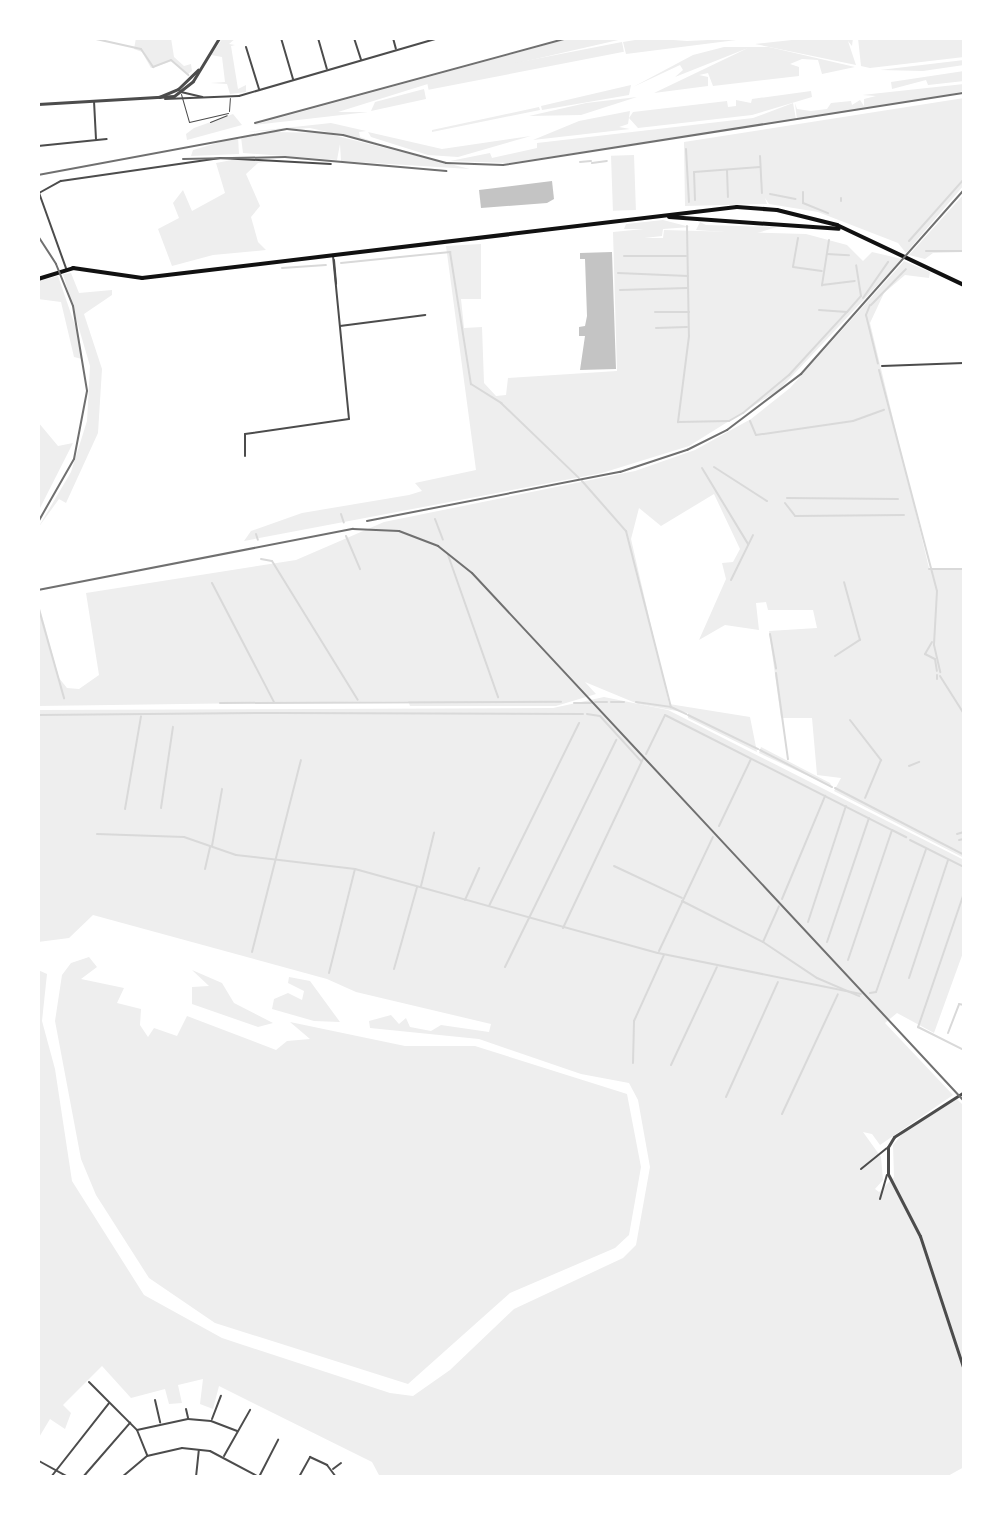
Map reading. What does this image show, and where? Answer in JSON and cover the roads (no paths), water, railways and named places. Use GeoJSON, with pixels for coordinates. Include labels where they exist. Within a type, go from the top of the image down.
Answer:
{"type":"FeatureCollection","features":[{"type":"Feature","properties":{"kind":"main road"},"geometry":{"type":"LineString","coordinates":[[38,279],[66,269],[142,278],[737,207],[812,217],[964,285]]}},
{"type":"Feature","properties":{"kind":"main road"},"geometry":{"type":"LineString","coordinates":[[737,207],[741,219]]}},
{"type":"Feature","properties":{"kind":"main road"},"geometry":{"type":"LineString","coordinates":[[753,220],[758,208]]}},
{"type":"Feature","properties":{"kind":"main road"},"geometry":{"type":"LineString","coordinates":[[693,214],[841,229]]}},
{"type":"Feature","properties":{"kind":"main road"},"geometry":{"type":"LineString","coordinates":[[809,224],[812,217]]}},
{"type":"Feature","properties":{"kind":"street"},"geometry":{"type":"LineString","coordinates":[[281,38],[293,80]]}},
{"type":"Feature","properties":{"kind":"street"},"geometry":{"type":"LineString","coordinates":[[318,38],[327,71]]}},
{"type":"Feature","properties":{"kind":"street"},"geometry":{"type":"LineString","coordinates":[[354,38],[361,61]]}},
{"type":"Feature","properties":{"kind":"street"},"geometry":{"type":"LineString","coordinates":[[393,38],[396,51]]}},
{"type":"Feature","properties":{"kind":"street"},"geometry":{"type":"LineString","coordinates":[[38,104],[230,98],[438,38]]}},
{"type":"Feature","properties":{"kind":"street"},"geometry":{"type":"LineString","coordinates":[[165,99],[190,84],[218,39]]}},
{"type":"Feature","properties":{"kind":"street"},"geometry":{"type":"LineString","coordinates":[[246,47],[259,91]]}},
{"type":"Feature","properties":{"kind":"street"},"geometry":{"type":"LineString","coordinates":[[156,98],[180,90],[199,69]]}},
{"type":"Feature","properties":{"kind":"street"},"geometry":{"type":"LineString","coordinates":[[190,84],[194,95]]}},
{"type":"Feature","properties":{"kind":"street"},"geometry":{"type":"LineString","coordinates":[[180,90],[204,98]]}},
{"type":"Feature","properties":{"kind":"street"},"geometry":{"type":"LineString","coordinates":[[94,100],[96,140]]}},
{"type":"Feature","properties":{"kind":"street"},"geometry":{"type":"LineString","coordinates":[[38,146],[107,139]]}},
{"type":"Feature","properties":{"kind":"street"},"geometry":{"type":"LineString","coordinates":[[66,269],[38,192],[61,181],[220,158],[331,164]]}},
{"type":"Feature","properties":{"kind":"street"},"geometry":{"type":"LineString","coordinates":[[245,456],[245,434],[349,419],[334,257]]}},
{"type":"Feature","properties":{"kind":"street"},"geometry":{"type":"LineString","coordinates":[[339,326],[425,315]]}},
{"type":"Feature","properties":{"kind":"street"},"geometry":{"type":"LineString","coordinates":[[882,366],[964,363]]}},
{"type":"Feature","properties":{"kind":"street"},"geometry":{"type":"LineString","coordinates":[[861,1169],[888,1147],[900,1132],[964,1092]]}},
{"type":"Feature","properties":{"kind":"street"},"geometry":{"type":"LineString","coordinates":[[880,1199],[888,1174],[888,1147]]}},
{"type":"Feature","properties":{"kind":"street"},"geometry":{"type":"LineString","coordinates":[[888,1174],[920,1236],[964,1370]]}},
{"type":"Feature","properties":{"kind":"street"},"geometry":{"type":"LineString","coordinates":[[89,1382],[137,1430],[147,1456]]}},
{"type":"Feature","properties":{"kind":"street"},"geometry":{"type":"LineString","coordinates":[[211,1421],[221,1396]]}},
{"type":"Feature","properties":{"kind":"street"},"geometry":{"type":"LineString","coordinates":[[155,1400],[161,1423]]}},
{"type":"Feature","properties":{"kind":"street"},"geometry":{"type":"LineString","coordinates":[[51,1477],[110,1402]]}},
{"type":"Feature","properties":{"kind":"street"},"geometry":{"type":"LineString","coordinates":[[186,1409],[188,1419]]}},
{"type":"Feature","properties":{"kind":"street"},"geometry":{"type":"LineString","coordinates":[[223,1457],[250,1410]]}},
{"type":"Feature","properties":{"kind":"street"},"geometry":{"type":"LineString","coordinates":[[137,1430],[188,1419],[211,1421],[237,1431]]}},
{"type":"Feature","properties":{"kind":"street"},"geometry":{"type":"LineString","coordinates":[[83,1477],[130,1422]]}},
{"type":"Feature","properties":{"kind":"street"},"geometry":{"type":"LineString","coordinates":[[122,1477],[147,1456],[199,1449],[223,1457],[259,1477],[278,1440]]}},
{"type":"Feature","properties":{"kind":"street"},"geometry":{"type":"LineString","coordinates":[[196,1477],[199,1449]]}},
{"type":"Feature","properties":{"kind":"street"},"geometry":{"type":"LineString","coordinates":[[299,1477],[310,1457],[332,1470],[336,1477]]}},
{"type":"Feature","properties":{"kind":"street"},"geometry":{"type":"LineString","coordinates":[[39,1461],[68,1477]]}},
{"type":"Feature","properties":{"kind":"street"},"geometry":{"type":"LineString","coordinates":[[332,1470],[341,1463]]}},
{"type":"Feature","properties":{"kind":"lane"},"geometry":{"type":"LineString","coordinates":[[180,90],[189,122],[228,113]]}},
{"type":"Feature","properties":{"kind":"lane"},"geometry":{"type":"LineString","coordinates":[[228,113],[230,98]]}},
{"type":"Feature","properties":{"kind":"lane"},"geometry":{"type":"LineString","coordinates":[[210,122],[228,113]]}},
{"type":"Feature","properties":{"kind":"waterway"},"geometry":{"type":"LineString","coordinates":[[78,38],[90,38]]}},
{"type":"Feature","properties":{"kind":"waterway"},"geometry":{"type":"LineString","coordinates":[[96,39],[141,49],[153,67],[171,60],[188,75]]}},
{"type":"Feature","properties":{"kind":"waterway"},"geometry":{"type":"LineString","coordinates":[[686,149],[689,202]]}},
{"type":"Feature","properties":{"kind":"waterway"},"geometry":{"type":"LineString","coordinates":[[760,156],[762,193]]}},
{"type":"Feature","properties":{"kind":"waterway"},"geometry":{"type":"LineString","coordinates":[[580,162],[591,161]]}},
{"type":"Feature","properties":{"kind":"waterway"},"geometry":{"type":"LineString","coordinates":[[592,163],[607,161]]}},
{"type":"Feature","properties":{"kind":"waterway"},"geometry":{"type":"LineString","coordinates":[[695,200],[694,172],[760,167]]}},
{"type":"Feature","properties":{"kind":"waterway"},"geometry":{"type":"LineString","coordinates":[[727,170],[728,197]]}},
{"type":"Feature","properties":{"kind":"waterway"},"geometry":{"type":"LineString","coordinates":[[909,241],[964,179]]}},
{"type":"Feature","properties":{"kind":"waterway"},"geometry":{"type":"LineString","coordinates":[[803,192],[803,203],[828,213]]}},
{"type":"Feature","properties":{"kind":"waterway"},"geometry":{"type":"LineString","coordinates":[[770,194],[796,199]]}},
{"type":"Feature","properties":{"kind":"waterway"},"geometry":{"type":"LineString","coordinates":[[687,226],[689,336],[678,422],[729,421],[743,413],[789,375],[847,312]]}},
{"type":"Feature","properties":{"kind":"waterway"},"geometry":{"type":"LineString","coordinates":[[798,238],[793,267],[822,271]]}},
{"type":"Feature","properties":{"kind":"waterway"},"geometry":{"type":"LineString","coordinates":[[829,240],[822,285],[855,281]]}},
{"type":"Feature","properties":{"kind":"waterway"},"geometry":{"type":"LineString","coordinates":[[926,251],[964,251]]}},
{"type":"Feature","properties":{"kind":"waterway"},"geometry":{"type":"LineString","coordinates":[[341,263],[450,252],[471,384],[501,403],[579,478]]}},
{"type":"Feature","properties":{"kind":"waterway"},"geometry":{"type":"LineString","coordinates":[[827,254],[849,255]]}},
{"type":"Feature","properties":{"kind":"waterway"},"geometry":{"type":"LineString","coordinates":[[624,256],[686,256]]}},
{"type":"Feature","properties":{"kind":"waterway"},"geometry":{"type":"LineString","coordinates":[[863,298],[888,262]]}},
{"type":"Feature","properties":{"kind":"waterway"},"geometry":{"type":"LineString","coordinates":[[282,268],[326,265]]}},
{"type":"Feature","properties":{"kind":"waterway"},"geometry":{"type":"LineString","coordinates":[[819,310],[847,312],[861,296],[856,265]]}},
{"type":"Feature","properties":{"kind":"waterway"},"geometry":{"type":"LineString","coordinates":[[871,305],[906,269]]}},
{"type":"Feature","properties":{"kind":"waterway"},"geometry":{"type":"LineString","coordinates":[[618,273],[688,276]]}},
{"type":"Feature","properties":{"kind":"waterway"},"geometry":{"type":"LineString","coordinates":[[620,290],[687,288]]}},
{"type":"Feature","properties":{"kind":"waterway"},"geometry":{"type":"LineString","coordinates":[[870,305],[866,315],[878,364]]}},
{"type":"Feature","properties":{"kind":"waterway"},"geometry":{"type":"LineString","coordinates":[[655,312],[689,312]]}},
{"type":"Feature","properties":{"kind":"waterway"},"geometry":{"type":"LineString","coordinates":[[656,328],[687,327]]}},
{"type":"Feature","properties":{"kind":"waterway"},"geometry":{"type":"LineString","coordinates":[[879,370],[937,591],[934,645],[940,672]]}},
{"type":"Feature","properties":{"kind":"waterway"},"geometry":{"type":"LineString","coordinates":[[750,421],[756,435],[853,421],[884,410]]}},
{"type":"Feature","properties":{"kind":"waterway"},"geometry":{"type":"LineString","coordinates":[[714,467],[767,501]]}},
{"type":"Feature","properties":{"kind":"waterway"},"geometry":{"type":"LineString","coordinates":[[702,468],[748,544]]}},
{"type":"Feature","properties":{"kind":"waterway"},"geometry":{"type":"LineString","coordinates":[[582,481],[626,531],[671,707],[686,714]]}},
{"type":"Feature","properties":{"kind":"waterway"},"geometry":{"type":"LineString","coordinates":[[787,498],[898,499]]}},
{"type":"Feature","properties":{"kind":"waterway"},"geometry":{"type":"LineString","coordinates":[[785,503],[795,516],[904,515]]}},
{"type":"Feature","properties":{"kind":"waterway"},"geometry":{"type":"LineString","coordinates":[[341,514],[344,523]]}},
{"type":"Feature","properties":{"kind":"waterway"},"geometry":{"type":"LineString","coordinates":[[435,519],[443,540]]}},
{"type":"Feature","properties":{"kind":"waterway"},"geometry":{"type":"LineString","coordinates":[[256,534],[258,540]]}},
{"type":"Feature","properties":{"kind":"waterway"},"geometry":{"type":"LineString","coordinates":[[731,580],[753,535]]}},
{"type":"Feature","properties":{"kind":"waterway"},"geometry":{"type":"LineString","coordinates":[[346,536],[360,569]]}},
{"type":"Feature","properties":{"kind":"waterway"},"geometry":{"type":"LineString","coordinates":[[448,555],[498,697]]}},
{"type":"Feature","properties":{"kind":"waterway"},"geometry":{"type":"LineString","coordinates":[[261,559],[272,561],[358,700]]}},
{"type":"Feature","properties":{"kind":"waterway"},"geometry":{"type":"LineString","coordinates":[[929,569],[964,569]]}},
{"type":"Feature","properties":{"kind":"waterway"},"geometry":{"type":"LineString","coordinates":[[835,656],[860,640],[844,582]]}},
{"type":"Feature","properties":{"kind":"waterway"},"geometry":{"type":"LineString","coordinates":[[212,583],[274,702]]}},
{"type":"Feature","properties":{"kind":"waterway"},"geometry":{"type":"LineString","coordinates":[[38,606],[64,698]]}},
{"type":"Feature","properties":{"kind":"waterway"},"geometry":{"type":"LineString","coordinates":[[770,634],[776,668]]}},
{"type":"Feature","properties":{"kind":"waterway"},"geometry":{"type":"LineString","coordinates":[[932,642],[925,654],[935,659],[937,671]]}},
{"type":"Feature","properties":{"kind":"waterway"},"geometry":{"type":"LineString","coordinates":[[776,673],[788,759]]}},
{"type":"Feature","properties":{"kind":"waterway"},"geometry":{"type":"LineString","coordinates":[[940,676],[964,714]]}},
{"type":"Feature","properties":{"kind":"waterway"},"geometry":{"type":"LineString","coordinates":[[220,703],[561,702]]}},
{"type":"Feature","properties":{"kind":"waterway"},"geometry":{"type":"LineString","coordinates":[[595,702],[607,702]]}},
{"type":"Feature","properties":{"kind":"waterway"},"geometry":{"type":"LineString","coordinates":[[611,702],[624,702]]}},
{"type":"Feature","properties":{"kind":"waterway"},"geometry":{"type":"LineString","coordinates":[[636,702],[671,707]]}},
{"type":"Feature","properties":{"kind":"waterway"},"geometry":{"type":"LineString","coordinates":[[574,703],[591,703]]}},
{"type":"Feature","properties":{"kind":"waterway"},"geometry":{"type":"LineString","coordinates":[[38,715],[279,713]]}},
{"type":"Feature","properties":{"kind":"waterway"},"geometry":{"type":"LineString","coordinates":[[280,713],[583,714]]}},
{"type":"Feature","properties":{"kind":"waterway"},"geometry":{"type":"LineString","coordinates":[[587,714],[600,716],[641,761]]}},
{"type":"Feature","properties":{"kind":"waterway"},"geometry":{"type":"LineString","coordinates":[[646,754],[665,715],[892,830]]}},
{"type":"Feature","properties":{"kind":"waterway"},"geometry":{"type":"LineString","coordinates":[[688,715],[758,749]]}},
{"type":"Feature","properties":{"kind":"waterway"},"geometry":{"type":"LineString","coordinates":[[125,809],[141,716]]}},
{"type":"Feature","properties":{"kind":"waterway"},"geometry":{"type":"LineString","coordinates":[[850,720],[881,760],[865,798]]}},
{"type":"Feature","properties":{"kind":"waterway"},"geometry":{"type":"LineString","coordinates":[[489,906],[579,723]]}},
{"type":"Feature","properties":{"kind":"waterway"},"geometry":{"type":"LineString","coordinates":[[161,808],[173,727]]}},
{"type":"Feature","properties":{"kind":"waterway"},"geometry":{"type":"LineString","coordinates":[[505,967],[616,740]]}},
{"type":"Feature","properties":{"kind":"waterway"},"geometry":{"type":"LineString","coordinates":[[760,750],[832,787]]}},
{"type":"Feature","properties":{"kind":"waterway"},"geometry":{"type":"LineString","coordinates":[[563,928],[643,759]]}},
{"type":"Feature","properties":{"kind":"waterway"},"geometry":{"type":"LineString","coordinates":[[719,826],[751,759]]}},
{"type":"Feature","properties":{"kind":"waterway"},"geometry":{"type":"LineString","coordinates":[[252,952],[301,760]]}},
{"type":"Feature","properties":{"kind":"waterway"},"geometry":{"type":"LineString","coordinates":[[909,766],[919,762]]}},
{"type":"Feature","properties":{"kind":"waterway"},"geometry":{"type":"LineString","coordinates":[[835,788],[964,855]]}},
{"type":"Feature","properties":{"kind":"waterway"},"geometry":{"type":"LineString","coordinates":[[212,846],[222,789]]}},
{"type":"Feature","properties":{"kind":"waterway"},"geometry":{"type":"LineString","coordinates":[[782,899],[825,796]]}},
{"type":"Feature","properties":{"kind":"waterway"},"geometry":{"type":"LineString","coordinates":[[808,922],[846,806]]}},
{"type":"Feature","properties":{"kind":"waterway"},"geometry":{"type":"LineString","coordinates":[[827,942],[869,818]]}},
{"type":"Feature","properties":{"kind":"waterway"},"geometry":{"type":"LineString","coordinates":[[848,960],[892,830],[906,837]]}},
{"type":"Feature","properties":{"kind":"waterway"},"geometry":{"type":"LineString","coordinates":[[957,834],[964,832]]}},
{"type":"Feature","properties":{"kind":"waterway"},"geometry":{"type":"LineString","coordinates":[[421,886],[434,833]]}},
{"type":"Feature","properties":{"kind":"waterway"},"geometry":{"type":"LineString","coordinates":[[97,834],[184,837],[236,855],[355,869],[658,953],[861,994]]}},
{"type":"Feature","properties":{"kind":"waterway"},"geometry":{"type":"LineString","coordinates":[[659,951],[713,837]]}},
{"type":"Feature","properties":{"kind":"waterway"},"geometry":{"type":"LineString","coordinates":[[959,840],[964,839]]}},
{"type":"Feature","properties":{"kind":"waterway"},"geometry":{"type":"LineString","coordinates":[[910,840],[964,867]]}},
{"type":"Feature","properties":{"kind":"waterway"},"geometry":{"type":"LineString","coordinates":[[205,869],[210,847]]}},
{"type":"Feature","properties":{"kind":"waterway"},"geometry":{"type":"LineString","coordinates":[[870,993],[876,992],[926,849]]}},
{"type":"Feature","properties":{"kind":"waterway"},"geometry":{"type":"LineString","coordinates":[[909,978],[948,860]]}},
{"type":"Feature","properties":{"kind":"waterway"},"geometry":{"type":"LineString","coordinates":[[614,866],[682,898]]}},
{"type":"Feature","properties":{"kind":"waterway"},"geometry":{"type":"LineString","coordinates":[[465,900],[479,868]]}},
{"type":"Feature","properties":{"kind":"waterway"},"geometry":{"type":"LineString","coordinates":[[329,973],[355,869]]}},
{"type":"Feature","properties":{"kind":"waterway"},"geometry":{"type":"LineString","coordinates":[[394,969],[417,887]]}},
{"type":"Feature","properties":{"kind":"waterway"},"geometry":{"type":"LineString","coordinates":[[964,893],[918,1027],[964,1050]]}},
{"type":"Feature","properties":{"kind":"waterway"},"geometry":{"type":"LineString","coordinates":[[682,901],[763,942],[817,978],[859,996]]}},
{"type":"Feature","properties":{"kind":"waterway"},"geometry":{"type":"LineString","coordinates":[[763,942],[779,906]]}},
{"type":"Feature","properties":{"kind":"waterway"},"geometry":{"type":"LineString","coordinates":[[633,1063],[634,1021],[664,955]]}},
{"type":"Feature","properties":{"kind":"waterway"},"geometry":{"type":"LineString","coordinates":[[671,1065],[717,967]]}},
{"type":"Feature","properties":{"kind":"waterway"},"geometry":{"type":"LineString","coordinates":[[726,1097],[778,982]]}},
{"type":"Feature","properties":{"kind":"waterway"},"geometry":{"type":"LineString","coordinates":[[782,1114],[838,994]]}},
{"type":"Feature","properties":{"kind":"waterway"},"geometry":{"type":"LineString","coordinates":[[948,1033],[959,1004],[964,1005]]}},
{"type":"Feature","properties":{"kind":"railway"},"geometry":{"type":"LineString","coordinates":[[255,123],[567,38]]}},
{"type":"Feature","properties":{"kind":"railway"},"geometry":{"type":"LineString","coordinates":[[38,175],[287,129],[343,135],[446,163],[503,165],[964,93]]}},
{"type":"Feature","properties":{"kind":"railway"},"geometry":{"type":"LineString","coordinates":[[183,159],[285,157],[446,171]]}},
{"type":"Feature","properties":{"kind":"railway"},"geometry":{"type":"LineString","coordinates":[[367,521],[620,472],[687,450],[727,430],[801,374],[964,190]]}},
{"type":"Feature","properties":{"kind":"railway"},"geometry":{"type":"LineString","coordinates":[[38,236],[56,264],[73,306],[87,391],[74,459],[38,522]]}},
{"type":"Feature","properties":{"kind":"railway"},"geometry":{"type":"LineString","coordinates":[[38,590],[353,529],[399,531],[438,546],[472,573],[964,1101]]}}]}
